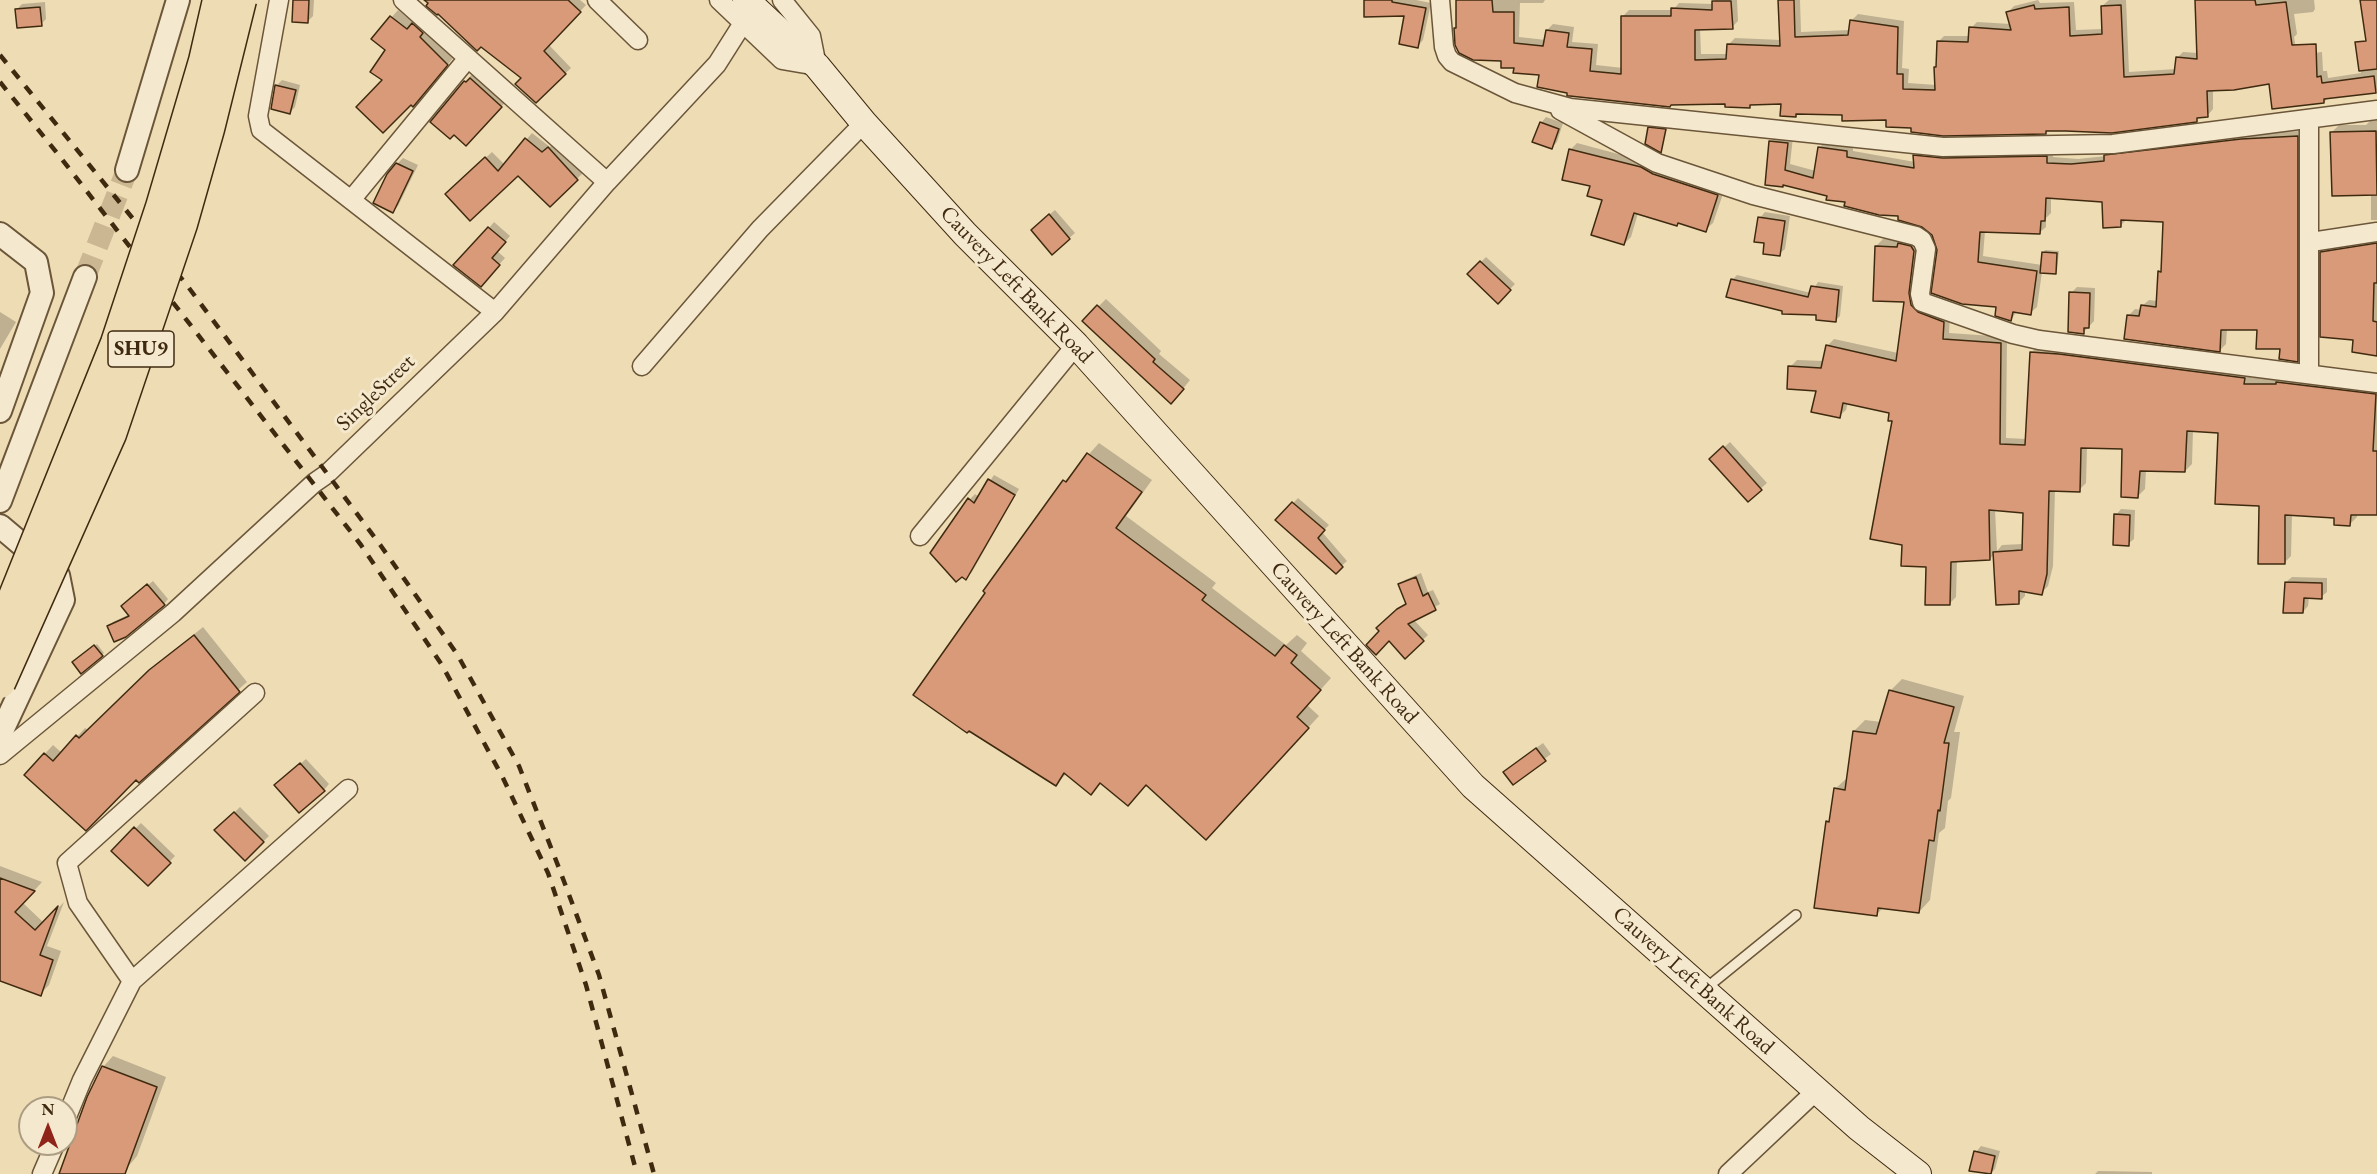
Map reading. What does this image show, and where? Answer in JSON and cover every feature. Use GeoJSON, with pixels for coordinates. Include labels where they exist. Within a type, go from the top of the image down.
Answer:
{"type":"FeatureCollection","features":[{"type":"Feature","properties":{"kind":"highway","name":"SHU9"},"geometry":{"type":"LineString","coordinates":[[0,631],[116,343],[164,196],[204,61],[218,0]]}},
{"type":"Feature","properties":{"kind":"highway","name":"SHU9"},"geometry":{"type":"LineString","coordinates":[[0,683],[111,434],[182,224],[209,129],[241,0]]}},
{"type":"Feature","properties":{"kind":"main road","name":"Cauvery Left Bank Road"},"geometry":{"type":"LineString","coordinates":[[745,11],[776,28],[817,66],[864,123],[966,234],[1076,345],[1473,786],[1713,982],[1816,1091],[1918,1174]]}},
{"type":"Feature","properties":{"kind":"street"},"geometry":{"type":"LineString","coordinates":[[127,170],[178,0]]}},
{"type":"Feature","properties":{"kind":"street"},"geometry":{"type":"LineString","coordinates":[[279,0],[258,123],[261,130],[495,312]]}},
{"type":"Feature","properties":{"kind":"street"},"geometry":{"type":"LineString","coordinates":[[403,0],[607,182]]}},
{"type":"Feature","properties":{"kind":"street"},"geometry":{"type":"LineString","coordinates":[[597,0],[638,40]]}},
{"type":"Feature","properties":{"kind":"street"},"geometry":{"type":"LineString","coordinates":[[719,0],[745,11],[782,60],[817,66],[811,36],[782,0]]}},
{"type":"Feature","properties":{"kind":"street"},"geometry":{"type":"LineString","coordinates":[[1440,0],[1444,47],[1450,60],[1515,93],[1570,108],[1943,147],[2114,144],[2377,110]]}},
{"type":"Feature","properties":{"kind":"street","name":"SingleStreet"},"geometry":{"type":"LineString","coordinates":[[0,755],[173,613],[314,483],[327,474],[495,312],[607,182],[717,64],[745,11]]}},
{"type":"Feature","properties":{"kind":"street"},"geometry":{"type":"LineString","coordinates":[[351,200],[468,58]]}},
{"type":"Feature","properties":{"kind":"street"},"geometry":{"type":"LineString","coordinates":[[1545,102],[1657,163],[1753,195],[1916,236],[1925,245],[1927,254],[1921,300],[1954,315],[2027,338],[2377,383]]}},
{"type":"Feature","properties":{"kind":"street"},"geometry":{"type":"LineString","coordinates":[[2309,120],[2309,374]]}},
{"type":"Feature","properties":{"kind":"street"},"geometry":{"type":"LineString","coordinates":[[642,366],[760,228],[864,123]]}},
{"type":"Feature","properties":{"kind":"street"},"geometry":{"type":"LineString","coordinates":[[2310,243],[2377,232]]}},
{"type":"Feature","properties":{"kind":"street"},"geometry":{"type":"LineString","coordinates":[[0,234],[36,262],[42,293],[2,400]]}},
{"type":"Feature","properties":{"kind":"street"},"geometry":{"type":"LineString","coordinates":[[0,501],[86,277]]}},
{"type":"Feature","properties":{"kind":"street"},"geometry":{"type":"LineString","coordinates":[[920,536],[1076,345]]}},
{"type":"Feature","properties":{"kind":"street"},"geometry":{"type":"LineString","coordinates":[[0,526],[58,575],[63,600],[0,735]]}},
{"type":"Feature","properties":{"kind":"street"},"geometry":{"type":"LineString","coordinates":[[132,981],[78,903],[67,863],[255,693]]}},
{"type":"Feature","properties":{"kind":"street"},"geometry":{"type":"LineString","coordinates":[[75,1096],[132,981],[348,789]]}},
{"type":"Feature","properties":{"kind":"street"},"geometry":{"type":"LineString","coordinates":[[1728,1174],[1816,1091]]}},
{"type":"Feature","properties":{"kind":"street"},"geometry":{"type":"LineString","coordinates":[[42,1174],[50,1156]]}},
{"type":"Feature","properties":{"kind":"lane"},"geometry":{"type":"LineString","coordinates":[[1713,982],[1796,915]]}},
{"type":"Feature","properties":{"kind":"building"},"geometry":{"type":"Polygon","coordinates":[[[293,0],[309,0],[308,23],[292,22],[293,0]]]}},
{"type":"Feature","properties":{"kind":"building"},"geometry":{"type":"Polygon","coordinates":[[[424,0],[568,0],[581,12],[544,51],[566,74],[536,103],[515,84],[521,78],[481,47],[477,51],[438,14],[426,6],[428,3],[424,0]]]}},
{"type":"Feature","properties":{"kind":"building"},"geometry":{"type":"Polygon","coordinates":[[[1364,0],[1392,0],[1392,2],[1426,8],[1418,48],[1399,44],[1404,16],[1364,17],[1364,0]]]}},
{"type":"Feature","properties":{"kind":"building"},"geometry":{"type":"Polygon","coordinates":[[[1456,0],[1492,0],[1493,12],[1514,12],[1514,43],[1543,46],[1546,30],[1569,33],[1567,47],[1592,49],[1590,71],[1621,74],[1621,16],[1671,16],[1671,8],[1712,10],[1712,1],[1731,1],[1733,29],[1695,30],[1695,60],[1726,59],[1727,44],[1780,46],[1778,0],[1794,0],[1795,37],[1848,35],[1850,20],[1898,27],[1897,74],[1903,74],[1903,89],[1935,90],[1934,67],[1936,67],[1937,41],[1968,42],[1969,27],[2011,30],[2006,12],[2034,5],[2035,9],[2069,7],[2070,36],[2102,34],[2101,6],[2121,5],[2124,77],[2174,74],[2176,57],[2197,59],[2195,0],[2255,0],[2256,5],[2286,2],[2292,45],[2316,44],[2317,77],[2321,76],[2322,83],[2374,76],[2376,93],[2324,99],[2324,103],[2272,109],[2269,84],[2234,90],[2207,91],[2208,117],[2197,118],[2197,122],[2112,133],[2046,131],[2046,134],[1943,136],[1911,132],[1911,128],[1886,127],[1886,120],[1842,121],[1842,115],[1780,116],[1781,104],[1750,105],[1750,108],[1725,107],[1725,104],[1671,105],[1670,107],[1567,96],[1567,93],[1537,87],[1539,75],[1513,73],[1514,68],[1501,68],[1501,61],[1473,60],[1459,53],[1455,45],[1454,28],[1456,28],[1456,0]]]}},
{"type":"Feature","properties":{"kind":"building"},"geometry":{"type":"Polygon","coordinates":[[[2360,0],[2377,0],[2377,69],[2359,71],[2355,42],[2366,41],[2360,0]]]}},
{"type":"Feature","properties":{"kind":"building"},"geometry":{"type":"Polygon","coordinates":[[[40,7],[42,26],[17,28],[15,9],[40,7]]]}},
{"type":"Feature","properties":{"kind":"building"},"geometry":{"type":"Polygon","coordinates":[[[390,16],[407,29],[412,23],[423,33],[420,37],[448,65],[413,107],[411,105],[383,133],[356,107],[382,80],[370,72],[385,50],[371,39],[390,16]]]}},
{"type":"Feature","properties":{"kind":"building"},"geometry":{"type":"Polygon","coordinates":[[[470,78],[502,107],[466,146],[454,135],[450,139],[430,122],[464,81],[470,78]]]}},
{"type":"Feature","properties":{"kind":"building"},"geometry":{"type":"Polygon","coordinates":[[[275,85],[296,90],[290,114],[271,109],[275,85]]]}},
{"type":"Feature","properties":{"kind":"building"},"geometry":{"type":"Polygon","coordinates":[[[1540,122],[1559,129],[1552,149],[1532,142],[1540,122]]]}},
{"type":"Feature","properties":{"kind":"building"},"geometry":{"type":"Polygon","coordinates":[[[1648,127],[1666,129],[1661,153],[1645,144],[1648,127]]]}},
{"type":"Feature","properties":{"kind":"building"},"geometry":{"type":"Polygon","coordinates":[[[2376,131],[2377,195],[2332,196],[2330,132],[2376,131]]]}},
{"type":"Feature","properties":{"kind":"building"},"geometry":{"type":"Polygon","coordinates":[[[2298,136],[2298,362],[2279,359],[2280,349],[2256,349],[2257,330],[2221,330],[2220,352],[2124,339],[2127,315],[2139,316],[2141,305],[2156,307],[2158,271],[2161,272],[2163,222],[2121,220],[2121,227],[2103,228],[2102,202],[2046,198],[2045,221],[2041,221],[2040,234],[1980,232],[1978,262],[2037,271],[2031,315],[2013,312],[2011,321],[1995,316],[1996,307],[1962,304],[1931,293],[1937,250],[1932,235],[1922,227],[1898,220],[1898,216],[1879,215],[1844,206],[1845,202],[1826,200],[1827,196],[1783,185],[1783,187],[1765,185],[1769,141],[1788,143],[1785,170],[1813,178],[1818,147],[1847,151],[1847,157],[1914,168],[1913,155],[1943,158],[2047,156],[2047,163],[2071,164],[2104,161],[2104,155],[2241,139],[2298,136]]]}},
{"type":"Feature","properties":{"kind":"building"},"geometry":{"type":"Polygon","coordinates":[[[525,138],[542,152],[548,147],[578,180],[550,207],[518,176],[470,221],[445,194],[485,157],[498,171],[525,138]]]}},
{"type":"Feature","properties":{"kind":"building"},"geometry":{"type":"Polygon","coordinates":[[[1569,149],[1641,167],[1653,174],[1718,195],[1706,232],[1634,213],[1624,245],[1591,235],[1602,200],[1587,196],[1590,186],[1562,180],[1569,149]]]}},
{"type":"Feature","properties":{"kind":"building"},"geometry":{"type":"Polygon","coordinates":[[[396,163],[413,171],[393,213],[373,203],[387,174],[396,163]]]}},
{"type":"Feature","properties":{"kind":"building"},"geometry":{"type":"Polygon","coordinates":[[[1049,214],[1070,239],[1052,255],[1031,230],[1049,214]]]}},
{"type":"Feature","properties":{"kind":"building"},"geometry":{"type":"Polygon","coordinates":[[[1758,217],[1785,221],[1780,256],[1763,254],[1764,243],[1754,242],[1758,217]]]}},
{"type":"Feature","properties":{"kind":"building"},"geometry":{"type":"Polygon","coordinates":[[[488,227],[506,242],[492,258],[500,265],[481,287],[453,265],[488,227]]]}},
{"type":"Feature","properties":{"kind":"building"},"geometry":{"type":"Polygon","coordinates":[[[1898,243],[1911,246],[1914,251],[1909,293],[1911,305],[1918,312],[1944,322],[1943,339],[2001,343],[2000,444],[2025,445],[2030,352],[2245,378],[2244,384],[2276,384],[2276,382],[2376,394],[2373,451],[2377,451],[2377,515],[2351,515],[2350,526],[2334,525],[2334,518],[2285,515],[2285,564],[2258,564],[2259,506],[2215,504],[2218,433],[2187,431],[2185,472],[2140,471],[2138,498],[2121,497],[2122,449],[2081,448],[2080,492],[2049,491],[2047,574],[2042,595],[2019,591],[2019,604],[1996,605],[1993,552],[2022,550],[2023,513],[1989,510],[1990,560],[1951,562],[1950,605],[1925,605],[1926,567],[1901,566],[1902,545],[1870,539],[1892,421],[1888,421],[1889,413],[1843,403],[1840,418],[1811,412],[1816,391],[1787,389],[1788,366],[1821,368],[1826,345],[1896,361],[1904,302],[1873,301],[1875,246],[1897,247],[1898,243]]]}},
{"type":"Feature","properties":{"kind":"building"},"geometry":{"type":"Polygon","coordinates":[[[2377,243],[2377,283],[2374,283],[2373,321],[2377,322],[2377,356],[2352,352],[2353,340],[2320,337],[2320,252],[2377,243]]]}},
{"type":"Feature","properties":{"kind":"building"},"geometry":{"type":"Polygon","coordinates":[[[2042,252],[2057,253],[2056,274],[2040,273],[2042,252]]]}},
{"type":"Feature","properties":{"kind":"building"},"geometry":{"type":"Polygon","coordinates":[[[1480,261],[1511,290],[1498,304],[1467,274],[1480,261]]]}},
{"type":"Feature","properties":{"kind":"building"},"geometry":{"type":"Polygon","coordinates":[[[1731,279],[1808,297],[1811,286],[1839,290],[1836,322],[1816,320],[1816,315],[1782,314],[1782,311],[1726,297],[1731,279]]]}},
{"type":"Feature","properties":{"kind":"building"},"geometry":{"type":"Polygon","coordinates":[[[2069,292],[2090,293],[2089,328],[2084,328],[2084,334],[2068,332],[2069,292]]]}},
{"type":"Feature","properties":{"kind":"building"},"geometry":{"type":"Polygon","coordinates":[[[1097,305],[1155,359],[1153,362],[1184,389],[1171,404],[1082,321],[1097,305]]]}},
{"type":"Feature","properties":{"kind":"building"},"geometry":{"type":"Polygon","coordinates":[[[1723,446],[1762,490],[1748,502],[1709,459],[1723,446]]]}},
{"type":"Feature","properties":{"kind":"building"},"geometry":{"type":"Polygon","coordinates":[[[1087,453],[1142,492],[1116,528],[1206,595],[1202,600],[1275,656],[1284,645],[1297,655],[1291,663],[1321,690],[1297,717],[1309,728],[1206,840],[1146,785],[1128,806],[1100,783],[1091,795],[1064,773],[1056,786],[969,731],[967,733],[913,695],[985,593],[983,591],[1063,480],[1066,482],[1087,453]]]}},
{"type":"Feature","properties":{"kind":"building"},"geometry":{"type":"Polygon","coordinates":[[[988,479],[1015,495],[966,580],[962,577],[956,582],[930,553],[968,498],[974,503],[988,479]]]}},
{"type":"Feature","properties":{"kind":"building"},"geometry":{"type":"Polygon","coordinates":[[[1292,502],[1325,530],[1318,538],[1343,567],[1336,574],[1275,520],[1292,502]]]}},
{"type":"Feature","properties":{"kind":"building"},"geometry":{"type":"Polygon","coordinates":[[[2114,514],[2130,515],[2129,546],[2113,545],[2114,514]]]}},
{"type":"Feature","properties":{"kind":"building"},"geometry":{"type":"Polygon","coordinates":[[[1416,577],[1423,596],[1428,593],[1436,610],[1408,624],[1424,641],[1405,659],[1389,641],[1376,655],[1366,645],[1379,631],[1376,628],[1406,604],[1398,584],[1416,577]]]}},
{"type":"Feature","properties":{"kind":"building"},"geometry":{"type":"Polygon","coordinates":[[[2285,582],[2322,583],[2322,599],[2304,598],[2303,613],[2283,613],[2285,582]]]}},
{"type":"Feature","properties":{"kind":"building"},"geometry":{"type":"Polygon","coordinates":[[[147,584],[165,605],[126,637],[114,642],[107,626],[129,616],[121,606],[147,584]]]}},
{"type":"Feature","properties":{"kind":"building"},"geometry":{"type":"Polygon","coordinates":[[[194,635],[240,692],[139,783],[136,780],[86,831],[24,775],[44,753],[53,761],[76,735],[79,738],[149,670],[194,635]]]}},
{"type":"Feature","properties":{"kind":"building"},"geometry":{"type":"Polygon","coordinates":[[[94,645],[103,656],[81,674],[72,662],[94,645]]]}},
{"type":"Feature","properties":{"kind":"building"},"geometry":{"type":"Polygon","coordinates":[[[1889,690],[1954,707],[1944,743],[1949,743],[1940,811],[1938,810],[1934,841],[1929,840],[1919,913],[1878,908],[1877,916],[1814,908],[1826,821],[1829,822],[1834,788],[1845,790],[1853,731],[1876,734],[1889,690]]]}},
{"type":"Feature","properties":{"kind":"building"},"geometry":{"type":"Polygon","coordinates":[[[1536,748],[1546,761],[1513,785],[1503,772],[1536,748]]]}},
{"type":"Feature","properties":{"kind":"building"},"geometry":{"type":"Polygon","coordinates":[[[300,763],[325,791],[299,813],[274,785],[300,763]]]}},
{"type":"Feature","properties":{"kind":"building"},"geometry":{"type":"Polygon","coordinates":[[[234,812],[264,842],[245,861],[214,830],[234,812]]]}},
{"type":"Feature","properties":{"kind":"building"},"geometry":{"type":"Polygon","coordinates":[[[134,827],[171,863],[148,886],[111,851],[134,827]]]}},
{"type":"Feature","properties":{"kind":"building"},"geometry":{"type":"Polygon","coordinates":[[[0,878],[35,891],[15,912],[35,930],[58,906],[40,955],[53,960],[41,996],[0,981],[0,878]]]}},
{"type":"Feature","properties":{"kind":"building"},"geometry":{"type":"Polygon","coordinates":[[[102,1066],[157,1087],[125,1174],[59,1174],[66,1156],[78,1156],[78,1122],[102,1066]]]}},
{"type":"Feature","properties":{"kind":"building"},"geometry":{"type":"Polygon","coordinates":[[[1974,1151],[1995,1156],[1991,1174],[1969,1171],[1974,1151]]]}},
{"type":"Feature","properties":{"kind":"tunnel"},"geometry":{"type":"LineString","coordinates":[[85,277],[127,170]]}},
{"type":"Feature","properties":{"kind":"railway"},"geometry":{"type":"LineString","coordinates":[[0,55],[186,284],[381,546],[457,654],[519,766],[559,868],[599,975],[654,1174]]}},
{"type":"Feature","properties":{"kind":"railway"},"geometry":{"type":"LineString","coordinates":[[0,82],[361,545],[442,665],[503,778],[548,873],[586,985],[637,1174]]}}]}
